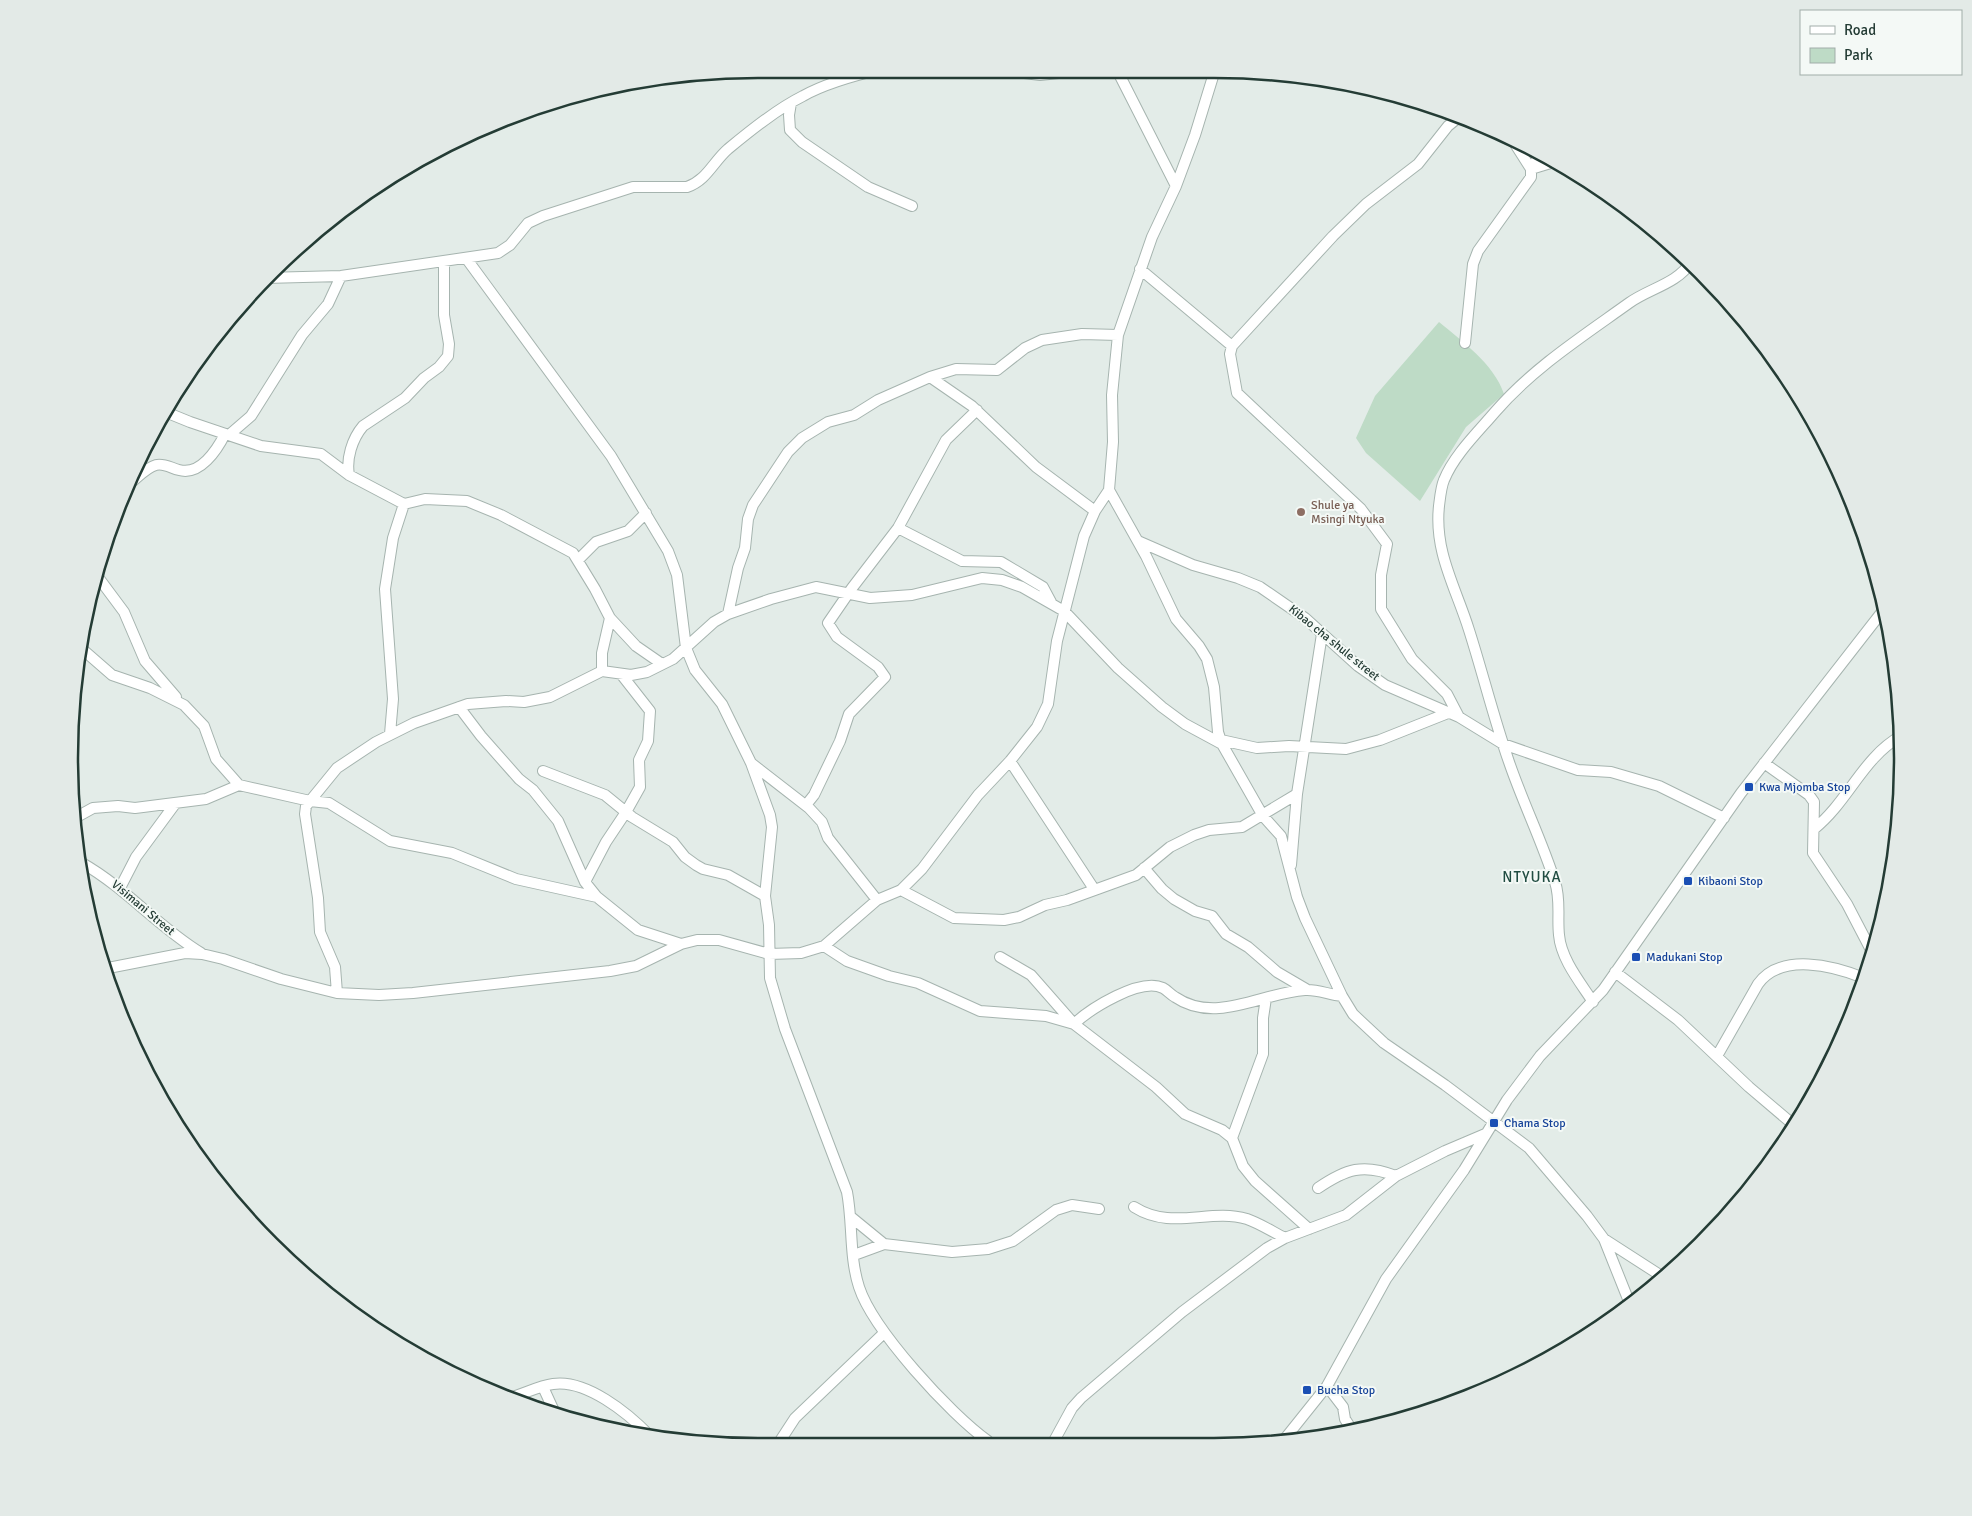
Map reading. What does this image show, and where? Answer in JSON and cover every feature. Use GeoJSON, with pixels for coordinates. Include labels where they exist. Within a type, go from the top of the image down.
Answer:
{"type":"FeatureCollection","features":[{"type":"Feature","properties":{"kind":"street"},"geometry":{"type":"LineString","coordinates":[[276,278],[341,276],[444,262],[504,250],[532,221],[633,187],[687,187],[695,184],[713,168],[727,150],[792,103],[803,96],[852,78]]}},
{"type":"Feature","properties":{"kind":"street"},"geometry":{"type":"LineString","coordinates":[[1120,78],[1176,186]]}},
{"type":"Feature","properties":{"kind":"street"},"geometry":{"type":"LineString","coordinates":[[111,967],[185,953],[202,954],[281,979],[337,993],[413,994],[610,971],[636,966],[681,944],[697,940],[719,940],[769,954],[802,953],[824,946],[877,900],[901,890],[950,835],[978,795],[1010,762],[1036,727],[1048,704],[1064,611],[1084,536],[1095,511],[1109,490],[1113,442],[1112,395],[1118,335],[1152,237],[1176,186],[1207,102],[1213,78]]}},
{"type":"Feature","properties":{"kind":"street"},"geometry":{"type":"LineString","coordinates":[[792,103],[789,115],[790,130],[802,142],[868,187],[912,206]]}},
{"type":"Feature","properties":{"kind":"street"},"geometry":{"type":"LineString","coordinates":[[1454,122],[1418,164],[1366,204],[1333,236],[1232,346],[1230,354],[1237,393],[1361,509],[1387,544],[1381,575],[1381,609],[1412,659],[1447,694],[1459,717]]}},
{"type":"Feature","properties":{"kind":"street"},"geometry":{"type":"LineString","coordinates":[[1519,150],[1531,169]]}},
{"type":"Feature","properties":{"kind":"street"},"geometry":{"type":"LineString","coordinates":[[1465,343],[1473,264],[1478,251],[1531,178],[1531,169],[1537,160]]}},
{"type":"Feature","properties":{"kind":"street"},"geometry":{"type":"LineString","coordinates":[[1531,169],[1546,165]]}},
{"type":"Feature","properties":{"kind":"street"},"geometry":{"type":"LineString","coordinates":[[466,258],[611,456],[668,551],[677,575],[686,648],[695,670],[722,704],[751,763],[772,827],[765,896],[769,925],[770,978],[785,1029],[847,1192],[851,1217],[851,1239],[858,1284],[864,1301],[884,1333],[957,1414],[985,1438]]}},
{"type":"Feature","properties":{"kind":"street"},"geometry":{"type":"LineString","coordinates":[[349,475],[349,456],[358,432],[363,426],[405,398],[424,378],[439,367],[448,356],[444,315],[444,262]]}},
{"type":"Feature","properties":{"kind":"street"},"geometry":{"type":"LineString","coordinates":[[1593,1002],[1562,948],[1559,938],[1560,907],[1555,883],[1540,838],[1519,791],[1503,744],[1470,631],[1445,564],[1438,524],[1444,480],[1463,450],[1496,411],[1538,370],[1631,301],[1679,276],[1686,268]]}},
{"type":"Feature","properties":{"kind":"street"},"geometry":{"type":"LineString","coordinates":[[1140,269],[1232,346]]}},
{"type":"Feature","properties":{"kind":"street"},"geometry":{"type":"LineString","coordinates":[[139,477],[156,465],[163,464],[187,471],[199,467],[227,434],[251,416],[302,335],[328,304],[341,276]]}},
{"type":"Feature","properties":{"kind":"street"},"geometry":{"type":"LineString","coordinates":[[728,614],[738,568],[745,548],[748,519],[752,506],[788,452],[802,438],[828,422],[854,415],[878,400],[930,378],[956,369],[997,370],[1025,348],[1042,340],[1082,334],[1118,335]]}},
{"type":"Feature","properties":{"kind":"street"},"geometry":{"type":"LineString","coordinates":[[930,378],[977,410],[1036,467],[1095,511]]}},
{"type":"Feature","properties":{"kind":"street"},"geometry":{"type":"LineString","coordinates":[[806,805],[814,795],[840,741],[849,714],[885,677],[878,667],[836,637],[828,623],[898,528],[946,440],[977,410]]}},
{"type":"Feature","properties":{"kind":"street"},"geometry":{"type":"LineString","coordinates":[[171,414],[264,446],[321,454],[349,475],[404,504],[425,499],[467,501],[538,534],[572,553],[578,560],[610,618],[636,646],[662,664]]}},
{"type":"Feature","properties":{"kind":"street"},"geometry":{"type":"LineString","coordinates":[[1109,490],[1162,585],[1176,619],[1199,646],[1207,659],[1214,687],[1216,720],[1222,742],[1263,816],[1281,836],[1305,918],[1342,996],[1353,1014],[1377,1037],[1529,1148],[1587,1216],[1604,1239],[1628,1298]]}},
{"type":"Feature","properties":{"kind":"street"},"geometry":{"type":"LineString","coordinates":[[390,734],[393,699],[385,589],[393,538],[404,504]]}},
{"type":"Feature","properties":{"kind":"street"},"geometry":{"type":"LineString","coordinates":[[578,560],[596,542],[628,531],[646,513]]}},
{"type":"Feature","properties":{"kind":"street"},"geometry":{"type":"LineString","coordinates":[[898,528],[962,561],[1001,562],[1043,587],[1051,602]]}},
{"type":"Feature","properties":{"kind":"street","name":"Kibao cha shule street"},"geometry":{"type":"LineString","coordinates":[[1138,541],[1193,565],[1238,578],[1260,587],[1277,597],[1358,666],[1385,685],[1459,717],[1503,744],[1578,770],[1611,772],[1659,786],[1724,818]]}},
{"type":"Feature","properties":{"kind":"street"},"geometry":{"type":"LineString","coordinates":[[337,993],[335,967],[320,932],[318,898],[305,826],[306,806],[338,768],[390,734],[459,707],[484,702],[539,700],[602,671],[621,674],[647,672],[686,648],[714,622],[728,614],[807,588],[827,588],[849,595],[870,598],[912,595],[982,578],[991,578],[1022,587],[1064,611],[1118,668],[1162,707],[1185,724],[1222,742],[1257,748],[1289,746],[1304,749],[1346,749],[1380,740],[1448,713]]}},
{"type":"Feature","properties":{"kind":"street"},"geometry":{"type":"LineString","coordinates":[[101,581],[124,612],[146,661],[204,726],[216,759],[239,785],[310,802],[332,804],[378,835],[402,845],[452,853],[516,879],[596,897]]}},
{"type":"Feature","properties":{"kind":"street"},"geometry":{"type":"LineString","coordinates":[[1288,1434],[1327,1386],[1382,1285],[1464,1170],[1492,1121],[1540,1056],[1593,1002],[1764,763],[1879,616]]}},
{"type":"Feature","properties":{"kind":"street"},"geometry":{"type":"LineString","coordinates":[[602,671],[602,654],[610,618]]}},
{"type":"Feature","properties":{"kind":"street"},"geometry":{"type":"LineString","coordinates":[[1291,875],[1297,794],[1322,634]]}},
{"type":"Feature","properties":{"kind":"street"},"geometry":{"type":"LineString","coordinates":[[86,652],[112,675],[180,701]]}},
{"type":"Feature","properties":{"kind":"street"},"geometry":{"type":"LineString","coordinates":[[585,882],[641,783],[638,760],[648,741],[650,714],[621,674]]}},
{"type":"Feature","properties":{"kind":"street"},"geometry":{"type":"LineString","coordinates":[[459,707],[519,780],[533,790],[558,821],[585,882],[596,897],[638,930],[681,944]]}},
{"type":"Feature","properties":{"kind":"street"},"geometry":{"type":"LineString","coordinates":[[1814,829],[1831,814],[1878,752],[1894,741]]}},
{"type":"Feature","properties":{"kind":"street"},"geometry":{"type":"LineString","coordinates":[[1010,762],[1094,889]]}},
{"type":"Feature","properties":{"kind":"street"},"geometry":{"type":"LineString","coordinates":[[751,763],[806,805],[822,822],[828,838],[877,900]]}},
{"type":"Feature","properties":{"kind":"street"},"geometry":{"type":"LineString","coordinates":[[1764,763],[1809,795],[1814,802],[1813,853],[1846,904],[1868,944]]}},
{"type":"Feature","properties":{"kind":"street"},"geometry":{"type":"LineString","coordinates":[[543,771],[605,795],[626,812],[665,836],[696,865],[703,869],[728,875],[765,896]]}},
{"type":"Feature","properties":{"kind":"street"},"geometry":{"type":"LineString","coordinates":[[80,815],[93,808],[118,806],[134,808],[206,799],[239,785]]}},
{"type":"Feature","properties":{"kind":"street"},"geometry":{"type":"LineString","coordinates":[[901,890],[954,918],[1004,920],[1019,917],[1045,905],[1067,900],[1136,875],[1170,847],[1209,830],[1242,827],[1297,794]]}},
{"type":"Feature","properties":{"kind":"street"},"geometry":{"type":"LineString","coordinates":[[120,888],[136,857],[175,804]]}},
{"type":"Feature","properties":{"kind":"street","name":"Visimani Street"},"geometry":{"type":"LineString","coordinates":[[86,866],[120,888],[174,935],[202,954]]}},
{"type":"Feature","properties":{"kind":"street"},"geometry":{"type":"LineString","coordinates":[[1144,868],[1162,889],[1174,899],[1196,911],[1212,916],[1226,934],[1248,947],[1277,972],[1306,990]]}},
{"type":"Feature","properties":{"kind":"street"},"geometry":{"type":"LineString","coordinates":[[824,946],[847,962],[889,976],[918,983],[980,1011],[1046,1016],[1074,1024]]}},
{"type":"Feature","properties":{"kind":"street"},"geometry":{"type":"LineString","coordinates":[[1000,957],[1031,975],[1074,1024],[1150,1082],[1184,1114],[1222,1130],[1232,1138],[1243,1166],[1255,1181],[1309,1229]]}},
{"type":"Feature","properties":{"kind":"street"},"geometry":{"type":"LineString","coordinates":[[1717,1056],[1758,984],[1774,970],[1784,967],[1818,964],[1841,968],[1858,976]]}},
{"type":"Feature","properties":{"kind":"street"},"geometry":{"type":"LineString","coordinates":[[1615,972],[1678,1020],[1749,1087],[1789,1121]]}},
{"type":"Feature","properties":{"kind":"street"},"geometry":{"type":"LineString","coordinates":[[1074,1024],[1105,1001],[1147,988],[1163,988],[1186,1004],[1219,1008],[1306,990],[1342,996]]}},
{"type":"Feature","properties":{"kind":"street"},"geometry":{"type":"LineString","coordinates":[[1232,1138],[1262,1054],[1263,1018],[1266,998]]}},
{"type":"Feature","properties":{"kind":"street"},"geometry":{"type":"LineString","coordinates":[[1056,1438],[1072,1408],[1081,1398],[1182,1312],[1285,1238],[1346,1215],[1396,1176],[1444,1151],[1485,1134]]}},
{"type":"Feature","properties":{"kind":"street"},"geometry":{"type":"LineString","coordinates":[[1318,1188],[1334,1177],[1358,1168],[1396,1176]]}},
{"type":"Feature","properties":{"kind":"street"},"geometry":{"type":"LineString","coordinates":[[854,1254],[884,1244],[952,1252],[988,1249],[1014,1241],[1056,1210],[1072,1205],[1099,1209]]}},
{"type":"Feature","properties":{"kind":"street"},"geometry":{"type":"LineString","coordinates":[[1134,1207],[1149,1215],[1168,1218],[1231,1217],[1247,1219],[1285,1238]]}},
{"type":"Feature","properties":{"kind":"street"},"geometry":{"type":"LineString","coordinates":[[851,1217],[884,1244]]}},
{"type":"Feature","properties":{"kind":"street"},"geometry":{"type":"LineString","coordinates":[[1604,1239],[1658,1274]]}},
{"type":"Feature","properties":{"kind":"street"},"geometry":{"type":"LineString","coordinates":[[782,1438],[796,1418],[884,1333]]}},
{"type":"Feature","properties":{"kind":"street"},"geometry":{"type":"LineString","coordinates":[[519,1395],[553,1384],[577,1386],[615,1405],[641,1428]]}},
{"type":"Feature","properties":{"kind":"street"},"geometry":{"type":"LineString","coordinates":[[1327,1386],[1343,1407],[1345,1419],[1349,1425]]}},
{"type":"Feature","properties":{"kind":"street"},"geometry":{"type":"LineString","coordinates":[[543,1388],[552,1406]]}},
{"type":"Feature","properties":{"kind":"green space"},"geometry":{"type":"Polygon","coordinates":[[[1439,322],[1477,354],[1493,373],[1504,394],[1466,427],[1420,501],[1366,453],[1356,438],[1375,396],[1439,322]]]}},
{"type":"Feature","properties":{"kind":"place","name":"Shule ya Msingi Ntyuka"},"geometry":{"type":"Point","coordinates":[1301,512]}},
{"type":"Feature","properties":{"kind":"place","name":"Kwa Mjomba Stop"},"geometry":{"type":"Point","coordinates":[1749,787]}},
{"type":"Feature","properties":{"kind":"place","name":"Kibaoni Stop"},"geometry":{"type":"Point","coordinates":[1688,881]}},
{"type":"Feature","properties":{"kind":"place","name":"Madukani Stop"},"geometry":{"type":"Point","coordinates":[1636,957]}},
{"type":"Feature","properties":{"kind":"place","name":"Chama Stop"},"geometry":{"type":"Point","coordinates":[1494,1123]}},
{"type":"Feature","properties":{"kind":"place","name":"Bucha Stop"},"geometry":{"type":"Point","coordinates":[1307,1390]}},
{"type":"Feature","properties":{"kind":"district","name":"NTYUKA"},"geometry":{"type":"Point","coordinates":[1532,877]}}]}
